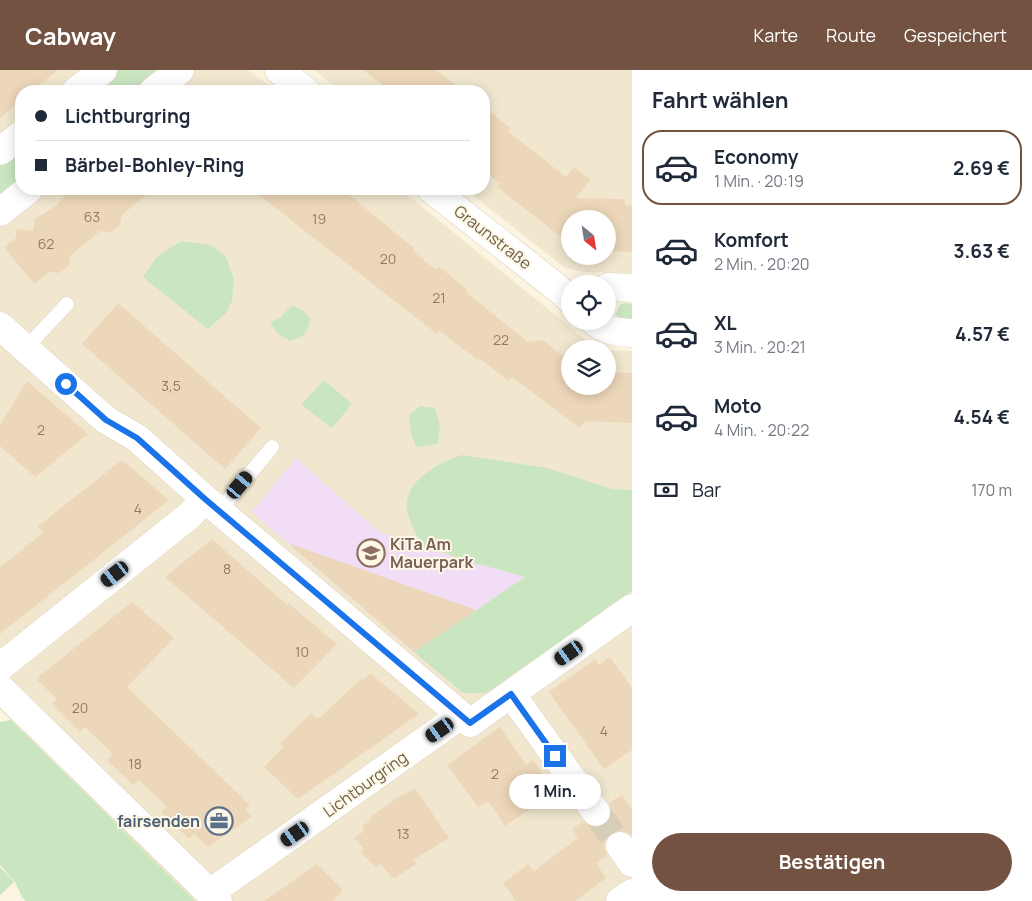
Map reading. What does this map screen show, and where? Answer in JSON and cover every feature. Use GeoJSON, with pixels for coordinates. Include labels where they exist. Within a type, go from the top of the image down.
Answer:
{"type":"FeatureCollection","features":[{"type":"Feature","properties":{"kind":"street"},"geometry":{"type":"LineString","coordinates":[[84,85],[103,70]]}},
{"type":"Feature","properties":{"kind":"street"},"geometry":{"type":"LineString","coordinates":[[161,85],[180,70]]}},
{"type":"Feature","properties":{"kind":"street"},"geometry":{"type":"LineString","coordinates":[[279,70],[298,85]]}},
{"type":"Feature","properties":{"kind":"street"},"geometry":{"type":"LineString","coordinates":[[0,151],[15,140]]}},
{"type":"Feature","properties":{"kind":"street"},"geometry":{"type":"LineString","coordinates":[[0,212],[22,195]]}},
{"type":"Feature","properties":{"kind":"street","name":"Graunstraße"},"geometry":{"type":"LineString","coordinates":[[439,195],[561,287]]}},
{"type":"Feature","properties":{"kind":"street"},"geometry":{"type":"LineString","coordinates":[[616,287],[632,288]]}},
{"type":"Feature","properties":{"kind":"street"},"geometry":{"type":"LineString","coordinates":[[0,326],[106,420],[137,438],[212,505],[470,723],[632,608]]}},
{"type":"Feature","properties":{"kind":"street"},"geometry":{"type":"LineString","coordinates":[[608,330],[632,333]]}},
{"type":"Feature","properties":{"kind":"street"},"geometry":{"type":"LineString","coordinates":[[0,667],[190,515],[212,505]]}},
{"type":"Feature","properties":{"kind":"street","name":"Lichtburgring"},"geometry":{"type":"LineString","coordinates":[[0,688],[214,897],[461,715]]}},
{"type":"Feature","properties":{"kind":"street"},"geometry":{"type":"LineString","coordinates":[[511,694],[596,812]]}},
{"type":"Feature","properties":{"kind":"street"},"geometry":{"type":"LineString","coordinates":[[620,901],[632,893]]}},
{"type":"Feature","properties":{"kind":"lane"},"geometry":{"type":"LineString","coordinates":[[25,349],[67,304]]}},
{"type":"Feature","properties":{"kind":"lane"},"geometry":{"type":"LineString","coordinates":[[212,505],[272,447]]}},
{"type":"Feature","properties":{"kind":"shaded area"},"geometry":{"type":"Polygon","coordinates":[[[0,70],[94,70],[74,85],[15,85],[15,129],[0,135],[0,70]]]}},
{"type":"Feature","properties":{"kind":"shaded area"},"geometry":{"type":"Polygon","coordinates":[[[186,70],[248,70],[268,85],[167,85],[186,70]]]}},
{"type":"Feature","properties":{"kind":"shaded area"},"geometry":{"type":"Polygon","coordinates":[[[314,70],[632,70],[632,273],[584,272],[565,268],[561,265],[616,265],[616,210],[561,210],[561,265],[473,195],[490,195],[490,85],[333,85],[314,70]]]}},
{"type":"Feature","properties":{"kind":"shaded area"},"geometry":{"type":"Polygon","coordinates":[[[31,195],[407,195],[561,320],[561,330],[574,330],[586,340],[561,340],[561,395],[616,395],[616,350],[632,351],[632,901],[193,901],[0,709],[0,220],[31,195]]]}},
{"type":"Feature","properties":{"kind":"shaded area","name":"KiTa Am Mauerpark"},"geometry":{"type":"Polygon","coordinates":[[[296,458],[379,532],[464,560],[525,577],[414,652],[252,512],[296,458]]]}},
{"type":"Feature","properties":{"kind":"green space"},"geometry":{"type":"Polygon","coordinates":[[[114,70],[164,70],[145,85],[95,85],[114,70]]]}},
{"type":"Feature","properties":{"kind":"green space"},"geometry":{"type":"Polygon","coordinates":[[[15,149],[15,190],[0,202],[0,160],[15,149]]]}},
{"type":"Feature","properties":{"kind":"green space"},"geometry":{"type":"Polygon","coordinates":[[[181,241],[210,245],[225,255],[234,279],[232,301],[226,313],[208,329],[143,277],[157,257],[181,241]]]}},
{"type":"Feature","properties":{"kind":"green space"},"geometry":{"type":"Polygon","coordinates":[[[624,303],[632,304],[632,321],[618,318],[616,314],[620,305],[624,303]]]}},
{"type":"Feature","properties":{"kind":"green space"},"geometry":{"type":"Polygon","coordinates":[[[292,305],[304,311],[310,319],[304,334],[290,341],[276,332],[270,322],[280,318],[292,305]]]}},
{"type":"Feature","properties":{"kind":"green space"},"geometry":{"type":"Polygon","coordinates":[[[324,380],[352,404],[332,428],[301,405],[324,380]]]}},
{"type":"Feature","properties":{"kind":"green space"},"geometry":{"type":"Polygon","coordinates":[[[420,406],[435,408],[440,426],[438,444],[416,447],[411,433],[409,415],[420,406]]]}},
{"type":"Feature","properties":{"kind":"green space"},"geometry":{"type":"Polygon","coordinates":[[[462,455],[547,468],[612,489],[632,490],[632,591],[486,693],[463,693],[414,652],[525,577],[464,560],[422,545],[415,532],[407,509],[411,489],[417,481],[434,468],[462,455]]]}},
{"type":"Feature","properties":{"kind":"green space"},"geometry":{"type":"Polygon","coordinates":[[[11,720],[195,901],[26,901],[15,882],[0,865],[0,722],[11,720]]]}},
{"type":"Feature","properties":{"kind":"green space"},"geometry":{"type":"Polygon","coordinates":[[[0,867],[14,882],[0,895],[0,867]]]}},
{"type":"Feature","properties":{"kind":"building"},"geometry":{"type":"Polygon","coordinates":[[[0,70],[58,70],[39,85],[15,85],[15,105],[0,118],[0,70]]]}},
{"type":"Feature","properties":{"kind":"building"},"geometry":{"type":"Polygon","coordinates":[[[363,70],[436,70],[455,85],[383,85],[363,70]]]}},
{"type":"Feature","properties":{"kind":"building"},"geometry":{"type":"Polygon","coordinates":[[[490,112],[510,128],[508,131],[566,177],[574,167],[591,180],[575,198],[625,199],[625,205],[632,206],[632,252],[616,251],[616,210],[561,210],[561,237],[497,187],[500,183],[490,176],[490,112]]]}},
{"type":"Feature","properties":{"kind":"building"},"geometry":{"type":"Polygon","coordinates":[[[66,195],[147,195],[122,215],[120,225],[111,232],[100,231],[70,256],[69,266],[59,273],[49,272],[34,284],[4,247],[16,238],[16,229],[33,231],[35,219],[56,206],[66,195]]]}},
{"type":"Feature","properties":{"kind":"building"},"geometry":{"type":"Polygon","coordinates":[[[259,195],[349,195],[414,248],[414,252],[435,269],[439,267],[452,277],[467,289],[467,293],[528,342],[543,340],[561,355],[561,395],[616,395],[616,372],[632,373],[632,423],[586,421],[579,428],[512,377],[508,381],[479,358],[478,360],[439,331],[437,334],[259,195]]]}},
{"type":"Feature","properties":{"kind":"building"},"geometry":{"type":"Polygon","coordinates":[[[118,303],[261,428],[225,469],[82,344],[118,303]]]}},
{"type":"Feature","properties":{"kind":"building"},"geometry":{"type":"Polygon","coordinates":[[[27,381],[88,434],[35,477],[0,446],[0,425],[27,381]]]}},
{"type":"Feature","properties":{"kind":"building"},"geometry":{"type":"Polygon","coordinates":[[[122,460],[169,500],[0,634],[0,567],[43,533],[38,526],[122,460]]]}},
{"type":"Feature","properties":{"kind":"building"},"geometry":{"type":"Polygon","coordinates":[[[212,539],[287,605],[288,603],[337,644],[294,688],[165,577],[212,539]]]}},
{"type":"Feature","properties":{"kind":"building"},"geometry":{"type":"Polygon","coordinates":[[[291,544],[476,610],[414,652],[291,546],[291,544]]]}},
{"type":"Feature","properties":{"kind":"building"},"geometry":{"type":"Polygon","coordinates":[[[132,602],[174,638],[127,687],[250,805],[245,810],[252,817],[208,847],[194,834],[189,839],[161,812],[167,807],[139,780],[133,785],[107,760],[113,754],[85,727],[80,732],[52,704],[57,699],[36,679],[132,602]]]}},
{"type":"Feature","properties":{"kind":"building"},"geometry":{"type":"Polygon","coordinates":[[[610,657],[632,688],[632,750],[604,769],[549,692],[595,659],[599,665],[610,657]]]}},
{"type":"Feature","properties":{"kind":"building"},"geometry":{"type":"Polygon","coordinates":[[[370,673],[419,714],[298,799],[264,767],[283,747],[280,744],[311,713],[318,719],[370,673]]]}},
{"type":"Feature","properties":{"kind":"building"},"geometry":{"type":"Polygon","coordinates":[[[500,727],[526,765],[533,760],[547,780],[541,785],[549,796],[505,826],[488,801],[478,807],[447,765],[500,727]]]}},
{"type":"Feature","properties":{"kind":"building"},"geometry":{"type":"Polygon","coordinates":[[[415,788],[449,838],[413,860],[416,864],[394,879],[380,864],[376,867],[361,853],[364,849],[354,838],[364,831],[362,826],[371,820],[369,818],[403,794],[415,788]]]}},
{"type":"Feature","properties":{"kind":"building"},"geometry":{"type":"Polygon","coordinates":[[[622,795],[632,810],[632,836],[626,832],[618,831],[606,839],[604,847],[607,855],[596,863],[606,878],[575,901],[516,901],[503,883],[528,864],[534,871],[578,838],[572,829],[583,821],[589,826],[597,828],[605,824],[610,818],[611,810],[609,803],[622,795]]]}},
{"type":"Feature","properties":{"kind":"building"},"geometry":{"type":"Polygon","coordinates":[[[317,864],[343,890],[333,901],[264,901],[317,864]]]}},
{"type":"Feature","properties":{"kind":"tunnel"},"geometry":{"type":"LineString","coordinates":[[596,812],[620,846]]}},
{"type":"Feature","properties":{"kind":"place","name":"KiTa Am Mauerpark"},"geometry":{"type":"Point","coordinates":[371,553]}},
{"type":"Feature","properties":{"kind":"place","name":"fairsenden"},"geometry":{"type":"Point","coordinates":[219,821]}},
{"type":"Feature","properties":{"kind":"route"},"geometry":{"type":"LineString","coordinates":[[66,384],[106,420],[137,438],[205,499],[470,723],[511,694],[555,756]]}}]}
